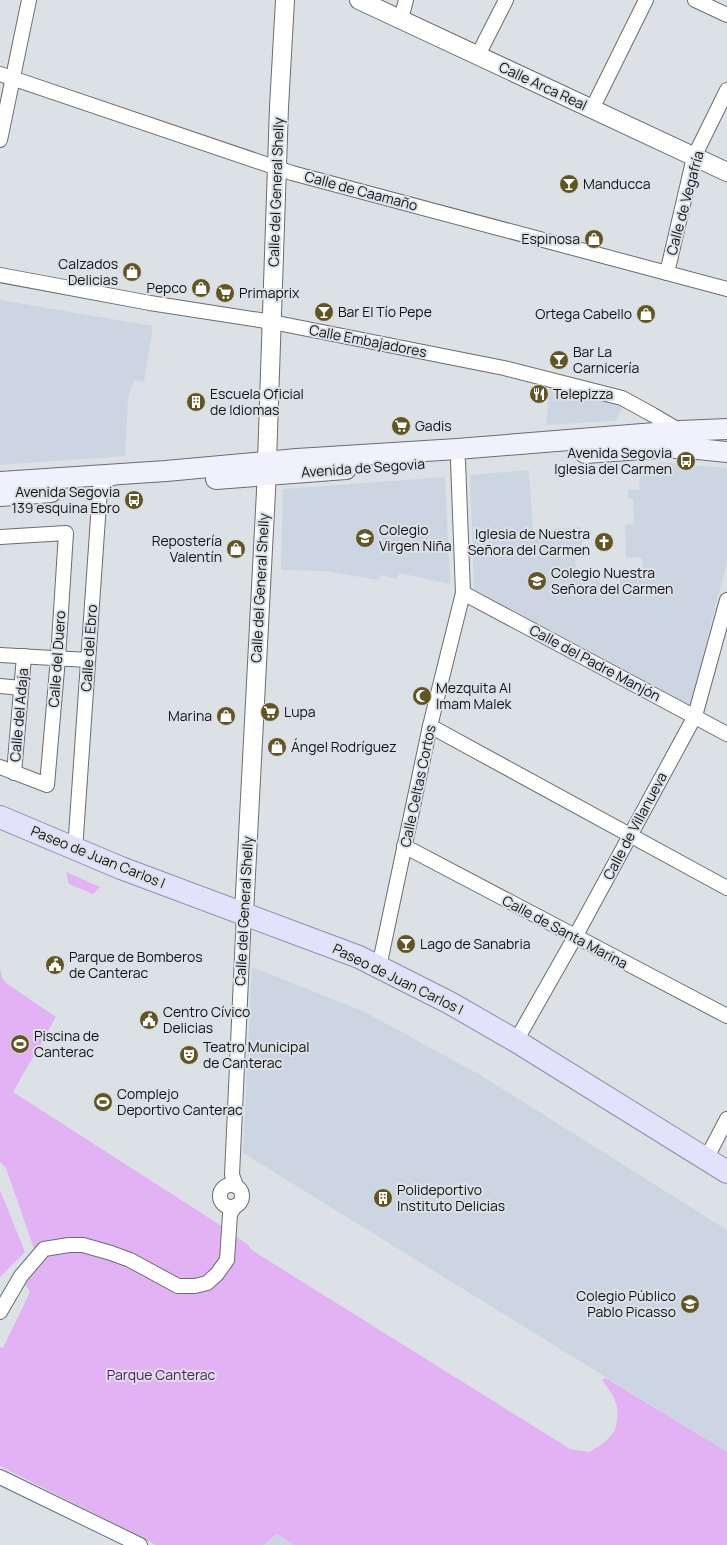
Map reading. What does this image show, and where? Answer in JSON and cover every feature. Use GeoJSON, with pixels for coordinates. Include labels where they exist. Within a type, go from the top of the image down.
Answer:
{"type":"FeatureCollection","features":[{"type":"Feature","properties":{"kind":"main road"},"geometry":{"type":"LineString","coordinates":[[680,431],[727,429]]}},
{"type":"Feature","properties":{"kind":"main road","name":"Avenida de Segovia"},"geometry":{"type":"LineString","coordinates":[[0,496],[100,489],[266,468],[680,431]]}},
{"type":"Feature","properties":{"kind":"main road","name":"Avenida de Segovia"},"geometry":{"type":"LineString","coordinates":[[0,482],[86,477],[136,472],[458,461],[658,448],[688,448],[727,452]]}},
{"type":"Feature","properties":{"kind":"main road","name":"Paseo de Juan Carlos I"},"geometry":{"type":"LineString","coordinates":[[0,817],[121,868],[244,913],[359,958],[380,968],[450,1003],[516,1041],[727,1172]]}},
{"type":"Feature","properties":{"kind":"street"},"geometry":{"type":"LineString","coordinates":[[0,140],[6,76],[29,0]]}},
{"type":"Feature","properties":{"kind":"street","name":"Calle del General Shelly"},"geometry":{"type":"LineString","coordinates":[[0,1312],[21,1276],[44,1249],[69,1245],[83,1245],[130,1260],[178,1286],[195,1286],[207,1283],[217,1274],[227,1260],[230,1209],[223,1203],[220,1197],[222,1190],[232,1182],[266,468],[285,0]]}},
{"type":"Feature","properties":{"kind":"street","name":"Calle Arca Real"},"geometry":{"type":"LineString","coordinates":[[359,0],[727,172]]}},
{"type":"Feature","properties":{"kind":"street"},"geometry":{"type":"LineString","coordinates":[[401,19],[406,0]]}},
{"type":"Feature","properties":{"kind":"street"},"geometry":{"type":"LineString","coordinates":[[478,55],[506,0]]}},
{"type":"Feature","properties":{"kind":"street"},"geometry":{"type":"LineString","coordinates":[[592,109],[646,0]]}},
{"type":"Feature","properties":{"kind":"street"},"geometry":{"type":"LineString","coordinates":[[695,0],[727,15]]}},
{"type":"Feature","properties":{"kind":"street","name":"Calle de Caamaño"},"geometry":{"type":"LineString","coordinates":[[6,76],[277,168],[338,187],[529,235],[727,289]]}},
{"type":"Feature","properties":{"kind":"street","name":"Calle de Vegafría"},"geometry":{"type":"LineString","coordinates":[[667,273],[694,157],[727,90]]}},
{"type":"Feature","properties":{"kind":"street","name":"Calle Embajadores"},"geometry":{"type":"LineString","coordinates":[[0,275],[150,303],[272,322],[504,368],[622,398],[680,431]]}},
{"type":"Feature","properties":{"kind":"street","name":"Calle Celtas Cortos"},"geometry":{"type":"LineString","coordinates":[[380,968],[430,726],[463,593],[458,461]]}},
{"type":"Feature","properties":{"kind":"street"},"geometry":{"type":"LineString","coordinates":[[100,489],[106,480],[136,472]]}},
{"type":"Feature","properties":{"kind":"street","name":"Calle del Ebro"},"geometry":{"type":"LineString","coordinates":[[76,850],[100,489]]}},
{"type":"Feature","properties":{"kind":"street","name":"Calle del Duero"},"geometry":{"type":"LineString","coordinates":[[0,537],[66,533],[58,658],[47,785],[14,773]]}},
{"type":"Feature","properties":{"kind":"street","name":"Calle del Padre Manjón"},"geometry":{"type":"LineString","coordinates":[[463,593],[727,734]]}},
{"type":"Feature","properties":{"kind":"street","name":"Calle de Villanueva"},"geometry":{"type":"LineString","coordinates":[[516,1041],[631,836],[695,716],[727,600]]}},
{"type":"Feature","properties":{"kind":"street"},"geometry":{"type":"LineString","coordinates":[[0,655],[88,660]]}},
{"type":"Feature","properties":{"kind":"street","name":"Calle del Adaja"},"geometry":{"type":"LineString","coordinates":[[14,773],[24,656]]}},
{"type":"Feature","properties":{"kind":"street"},"geometry":{"type":"LineString","coordinates":[[0,686],[21,688]]}},
{"type":"Feature","properties":{"kind":"street"},"geometry":{"type":"LineString","coordinates":[[430,726],[727,888]]}},
{"type":"Feature","properties":{"kind":"street"},"geometry":{"type":"LineString","coordinates":[[0,767],[14,773]]}},
{"type":"Feature","properties":{"kind":"street","name":"Calle de Santa Marina"},"geometry":{"type":"LineString","coordinates":[[404,846],[727,1016]]}},
{"type":"Feature","properties":{"kind":"street"},"geometry":{"type":"LineString","coordinates":[[706,1159],[727,1119]]}},
{"type":"Feature","properties":{"kind":"street"},"geometry":{"type":"LineString","coordinates":[[0,1477],[140,1545]]}},
{"type":"Feature","properties":{"kind":"shaded area"},"geometry":{"type":"Polygon","coordinates":[[[0,300],[153,326],[144,382],[134,380],[128,398],[125,456],[0,465],[0,300]]]}},
{"type":"Feature","properties":{"kind":"shaded area"},"geometry":{"type":"Polygon","coordinates":[[[550,384],[624,405],[615,421],[546,425],[550,384]]]}},
{"type":"Feature","properties":{"kind":"shaded area","name":"Colegio Nuestra Señora del Carmen"},"geometry":{"type":"Polygon","coordinates":[[[658,462],[727,468],[727,562],[690,705],[474,589],[470,475],[529,470],[533,530],[581,527],[583,557],[575,558],[577,579],[600,578],[600,586],[605,589],[615,588],[620,584],[620,578],[643,576],[642,557],[626,558],[625,525],[634,524],[633,499],[628,498],[628,489],[639,490],[641,469],[658,470],[658,462]]]}},
{"type":"Feature","properties":{"kind":"shaded area","name":"Colegio Virgen Niña"},"geometry":{"type":"Polygon","coordinates":[[[445,477],[450,584],[399,573],[397,579],[380,575],[379,580],[324,571],[281,570],[283,489],[445,477]]]}},
{"type":"Feature","properties":{"kind":"shaded area"},"geometry":{"type":"Polygon","coordinates":[[[252,967],[365,1012],[482,1076],[727,1230],[727,1452],[243,1153],[252,967]]]}},
{"type":"Feature","properties":{"kind":"shaded area"},"geometry":{"type":"Polygon","coordinates":[[[277,1534],[295,1545],[263,1545],[277,1534]]]}},
{"type":"Feature","properties":{"kind":"green space"},"geometry":{"type":"Polygon","coordinates":[[[66,872],[100,887],[93,894],[69,884],[66,872]]]}},
{"type":"Feature","properties":{"kind":"green space","name":"Parque Canterac"},"geometry":{"type":"Polygon","coordinates":[[[0,969],[2,978],[6,983],[56,1017],[13,1092],[220,1225],[247,1244],[253,1251],[570,1449],[589,1452],[611,1436],[616,1428],[617,1406],[613,1395],[602,1380],[606,1378],[727,1452],[727,1545],[295,1545],[277,1534],[263,1545],[156,1545],[0,1466],[0,1347],[3,1348],[30,1292],[25,1284],[39,1263],[6,1168],[0,1162],[0,969]]]}},
{"type":"Feature","properties":{"kind":"green space"},"geometry":{"type":"Polygon","coordinates":[[[0,1190],[25,1252],[0,1277],[0,1190]]]}},
{"type":"Feature","properties":{"kind":"place","name":"Manducca"},"geometry":{"type":"Point","coordinates":[569,184]}},
{"type":"Feature","properties":{"kind":"place","name":"Espinosa"},"geometry":{"type":"Point","coordinates":[594,239]}},
{"type":"Feature","properties":{"kind":"place","name":"Calzados Delicias"},"geometry":{"type":"Point","coordinates":[132,272]}},
{"type":"Feature","properties":{"kind":"place","name":"Pepco"},"geometry":{"type":"Point","coordinates":[201,288]}},
{"type":"Feature","properties":{"kind":"place","name":"Primaprix"},"geometry":{"type":"Point","coordinates":[225,293]}},
{"type":"Feature","properties":{"kind":"place","name":"Bar El Tío Pepe"},"geometry":{"type":"Point","coordinates":[324,312]}},
{"type":"Feature","properties":{"kind":"place","name":"Ortega Cabello"},"geometry":{"type":"Point","coordinates":[646,314]}},
{"type":"Feature","properties":{"kind":"place","name":"Bar La Carnicería"},"geometry":{"type":"Point","coordinates":[559,360]}},
{"type":"Feature","properties":{"kind":"place","name":"Telepizza"},"geometry":{"type":"Point","coordinates":[539,394]}},
{"type":"Feature","properties":{"kind":"place","name":"Escuela Oficial de Idiomas"},"geometry":{"type":"Point","coordinates":[196,402]}},
{"type":"Feature","properties":{"kind":"place","name":"Gadis"},"geometry":{"type":"Point","coordinates":[401,426]}},
{"type":"Feature","properties":{"kind":"place","name":"Avenida Segovia Iglesia del Carmen"},"geometry":{"type":"Point","coordinates":[686,461]}},
{"type":"Feature","properties":{"kind":"place","name":"Avenida Segovia 139 esquina Ebro"},"geometry":{"type":"Point","coordinates":[134,500]}},
{"type":"Feature","properties":{"kind":"place","name":"Colegio Virgen Niña"},"geometry":{"type":"Point","coordinates":[365,538]}},
{"type":"Feature","properties":{"kind":"place","name":"Iglesia de Nuestra Señora del Carmen"},"geometry":{"type":"Point","coordinates":[604,542]}},
{"type":"Feature","properties":{"kind":"place","name":"Repostería Valentín"},"geometry":{"type":"Point","coordinates":[236,549]}},
{"type":"Feature","properties":{"kind":"place","name":"Colegio Nuestra Señora del Carmen"},"geometry":{"type":"Point","coordinates":[537,581]}},
{"type":"Feature","properties":{"kind":"place","name":"Mezquita Al Imam Malek"},"geometry":{"type":"Point","coordinates":[422,696]}},
{"type":"Feature","properties":{"kind":"place","name":"Lupa"},"geometry":{"type":"Point","coordinates":[270,712]}},
{"type":"Feature","properties":{"kind":"place","name":"Marina"},"geometry":{"type":"Point","coordinates":[226,716]}},
{"type":"Feature","properties":{"kind":"place","name":"Ángel Rodríguez"},"geometry":{"type":"Point","coordinates":[277,747]}},
{"type":"Feature","properties":{"kind":"place","name":"Lago de Sanabria"},"geometry":{"type":"Point","coordinates":[406,944]}},
{"type":"Feature","properties":{"kind":"place","name":"Parque de Bomberos de Canterac"},"geometry":{"type":"Point","coordinates":[55,965]}},
{"type":"Feature","properties":{"kind":"place","name":"Centro Cívico Delicias"},"geometry":{"type":"Point","coordinates":[149,1020]}},
{"type":"Feature","properties":{"kind":"place","name":"Piscina de Canterac"},"geometry":{"type":"Point","coordinates":[20,1044]}},
{"type":"Feature","properties":{"kind":"place","name":"Teatro Municipal de Canterac"},"geometry":{"type":"Point","coordinates":[189,1055]}},
{"type":"Feature","properties":{"kind":"place","name":"Complejo Deportivo Canterac"},"geometry":{"type":"Point","coordinates":[103,1102]}},
{"type":"Feature","properties":{"kind":"place","name":"Polideportivo Instituto Delicias"},"geometry":{"type":"Point","coordinates":[383,1198]}},
{"type":"Feature","properties":{"kind":"place","name":"Colegio Público Pablo Picasso"},"geometry":{"type":"Point","coordinates":[690,1304]}}]}
